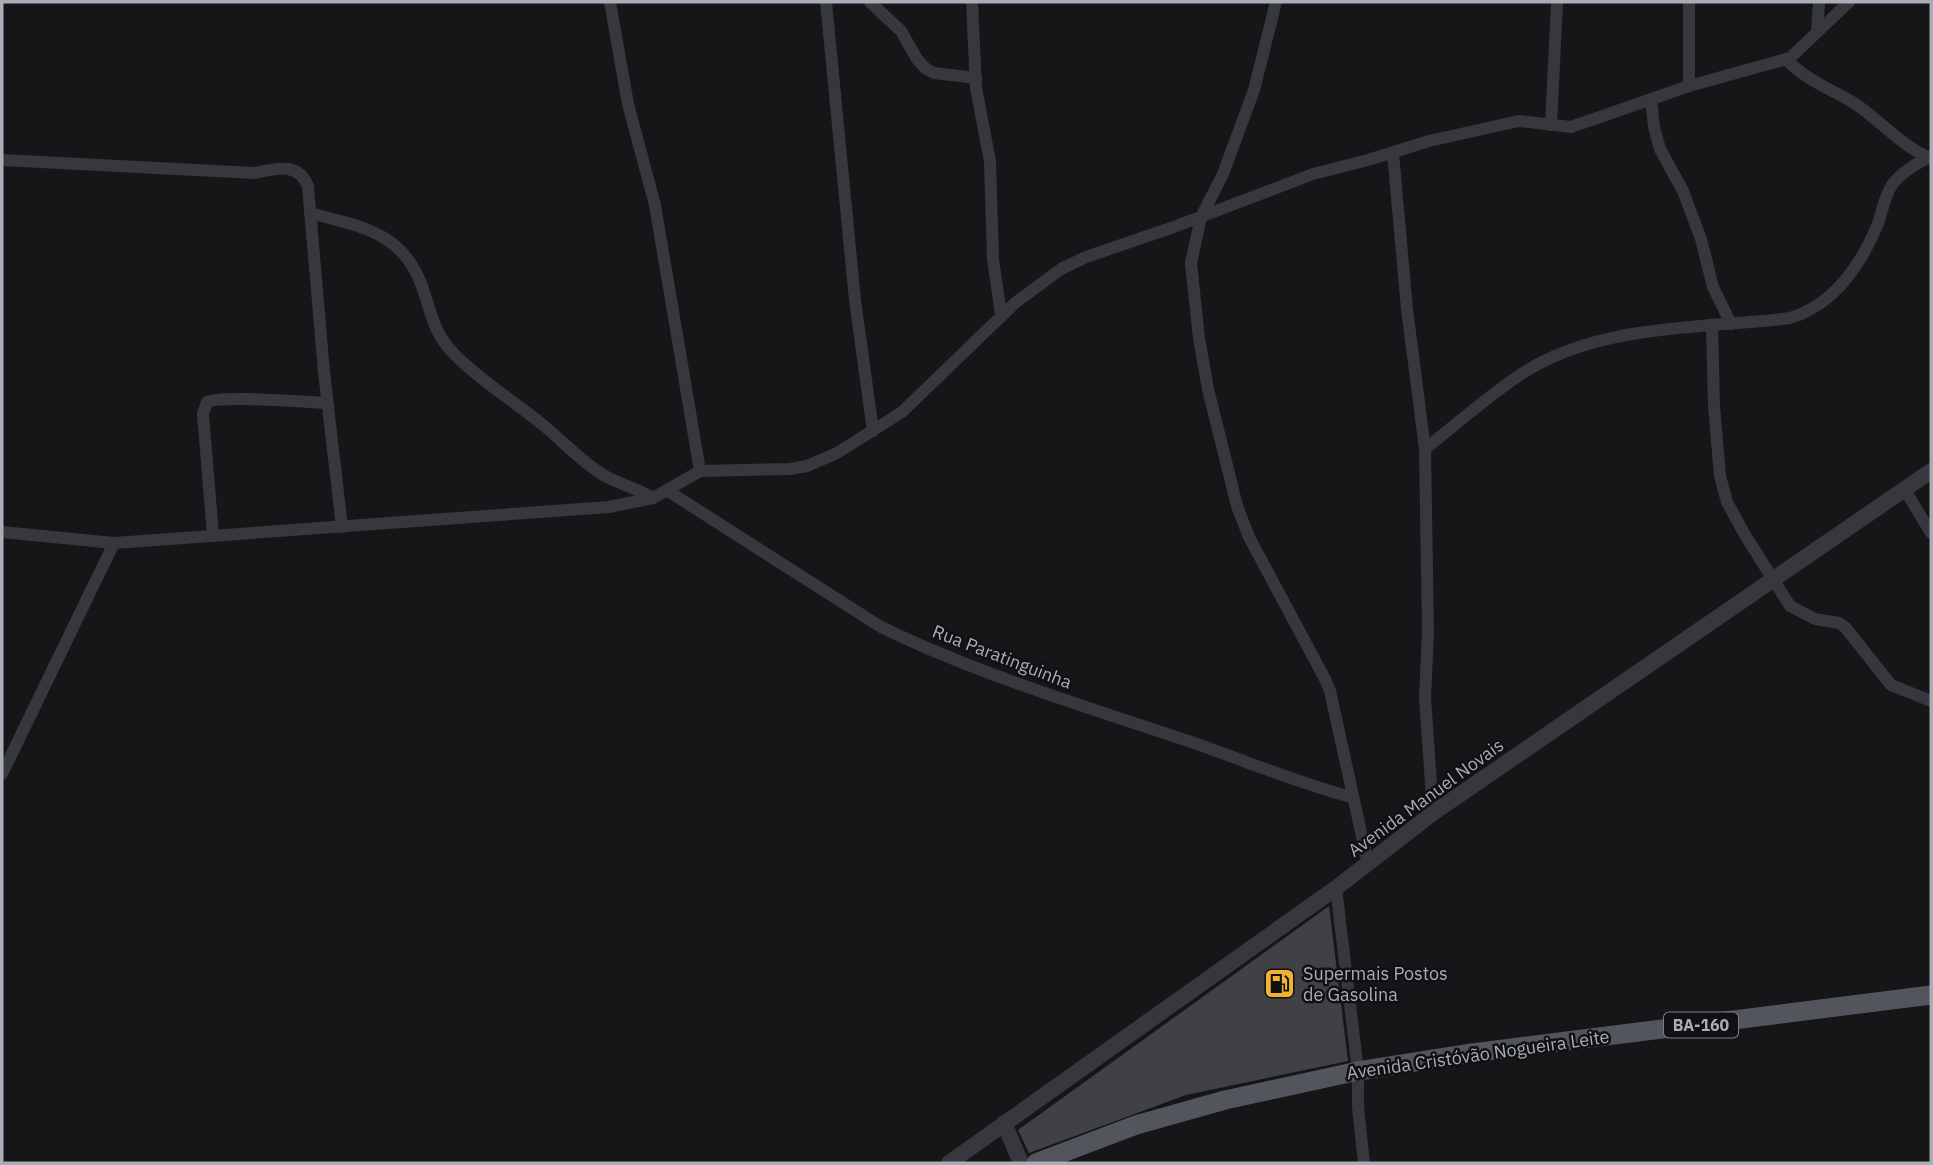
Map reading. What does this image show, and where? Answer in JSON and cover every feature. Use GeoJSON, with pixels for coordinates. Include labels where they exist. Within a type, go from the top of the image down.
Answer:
{"type":"FeatureCollection","features":[{"type":"Feature","properties":{"kind":"main road","name":"Avenida Cristóvão Nogueira Leite"},"geometry":{"type":"LineString","coordinates":[[1036,1163],[1136,1125],[1226,1100],[1358,1071],[1472,1053],[1931,995]]}},
{"type":"Feature","properties":{"kind":"street"},"geometry":{"type":"LineString","coordinates":[[611,2],[628,104],[655,205],[700,471]]}},
{"type":"Feature","properties":{"kind":"street"},"geometry":{"type":"LineString","coordinates":[[826,2],[855,300],[873,431]]}},
{"type":"Feature","properties":{"kind":"street"},"geometry":{"type":"LineString","coordinates":[[870,2],[901,32],[925,68],[934,73],[976,78]]}},
{"type":"Feature","properties":{"kind":"street"},"geometry":{"type":"LineString","coordinates":[[972,2],[976,78],[990,161],[993,259],[1001,315]]}},
{"type":"Feature","properties":{"kind":"street"},"geometry":{"type":"LineString","coordinates":[[1276,2],[1255,90],[1223,174],[1201,217],[1191,262],[1199,338],[1208,389],[1237,506],[1248,537],[1325,679],[1333,702],[1351,797],[1368,864]]}},
{"type":"Feature","properties":{"kind":"street"},"geometry":{"type":"LineString","coordinates":[[1551,125],[1557,2]]}},
{"type":"Feature","properties":{"kind":"street"},"geometry":{"type":"LineString","coordinates":[[1689,2],[1689,86]]}},
{"type":"Feature","properties":{"kind":"street"},"geometry":{"type":"LineString","coordinates":[[1817,32],[1819,2]]}},
{"type":"Feature","properties":{"kind":"street"},"geometry":{"type":"LineString","coordinates":[[2,532],[114,543],[608,507],[653,498],[700,471],[790,469],[807,466],[838,453],[902,412],[1001,315],[1074,262],[1313,174],[1429,141],[1519,121],[1571,127],[1689,86],[1786,59],[1797,53],[1849,2]]}},
{"type":"Feature","properties":{"kind":"street"},"geometry":{"type":"LineString","coordinates":[[1786,59],[1803,76],[1855,104],[1899,141],[1930,157]]}},
{"type":"Feature","properties":{"kind":"street"},"geometry":{"type":"LineString","coordinates":[[1651,99],[1660,149],[1683,191],[1701,239],[1713,286],[1731,324]]}},
{"type":"Feature","properties":{"kind":"street"},"geometry":{"type":"LineString","coordinates":[[1393,153],[1407,309],[1425,449],[1428,632],[1426,698],[1433,813]]}},
{"type":"Feature","properties":{"kind":"street"},"geometry":{"type":"LineString","coordinates":[[1425,449],[1526,372],[1598,341],[1667,329],[1790,318],[1806,313],[1834,293],[1865,252],[1892,186],[1903,173],[1930,157]]}},
{"type":"Feature","properties":{"kind":"street"},"geometry":{"type":"LineString","coordinates":[[2,160],[254,173],[284,167],[298,171],[306,179],[342,527]]}},
{"type":"Feature","properties":{"kind":"street"},"geometry":{"type":"LineString","coordinates":[[310,213],[378,233],[394,243],[413,267],[436,331],[454,355],[484,382],[545,427],[583,462],[607,477],[653,498]]}},
{"type":"Feature","properties":{"kind":"street"},"geometry":{"type":"LineString","coordinates":[[1712,326],[1714,406],[1723,491],[1745,535],[1790,606],[1815,619],[1839,623],[1845,627],[1891,685],[1931,701]]}},
{"type":"Feature","properties":{"kind":"street"},"geometry":{"type":"LineString","coordinates":[[213,535],[203,414],[207,402],[327,402]]}},
{"type":"Feature","properties":{"kind":"street","name":"Avenida Manuel Novais"},"geometry":{"type":"LineString","coordinates":[[949,1163],[1336,888],[1433,813],[1931,471]]}},
{"type":"Feature","properties":{"kind":"street"},"geometry":{"type":"LineString","coordinates":[[1905,490],[1931,533]]}},
{"type":"Feature","properties":{"kind":"street","name":"Rua Paratinguinha"},"geometry":{"type":"LineString","coordinates":[[668,491],[881,627],[917,644],[1040,692],[1193,742],[1326,791],[1351,797]]}},
{"type":"Feature","properties":{"kind":"street"},"geometry":{"type":"LineString","coordinates":[[2,774],[114,543]]}},
{"type":"Feature","properties":{"kind":"street"},"geometry":{"type":"LineString","coordinates":[[1336,888],[1358,1071],[1358,1107],[1364,1163]]}},
{"type":"Feature","properties":{"kind":"street"},"geometry":{"type":"LineString","coordinates":[[1004,1123],[1021,1163]]}},
{"type":"Feature","properties":{"kind":"building","name":"Supermais Postos de Gasolina"},"geometry":{"type":"Polygon","coordinates":[[[1329,906],[1348,1061],[1186,1095],[1029,1153],[1018,1130],[1329,906]]]}},
{"type":"Feature","properties":{"kind":"place","name":"Supermais Postos de Gasolina"},"geometry":{"type":"Point","coordinates":[1280,984]}}]}
